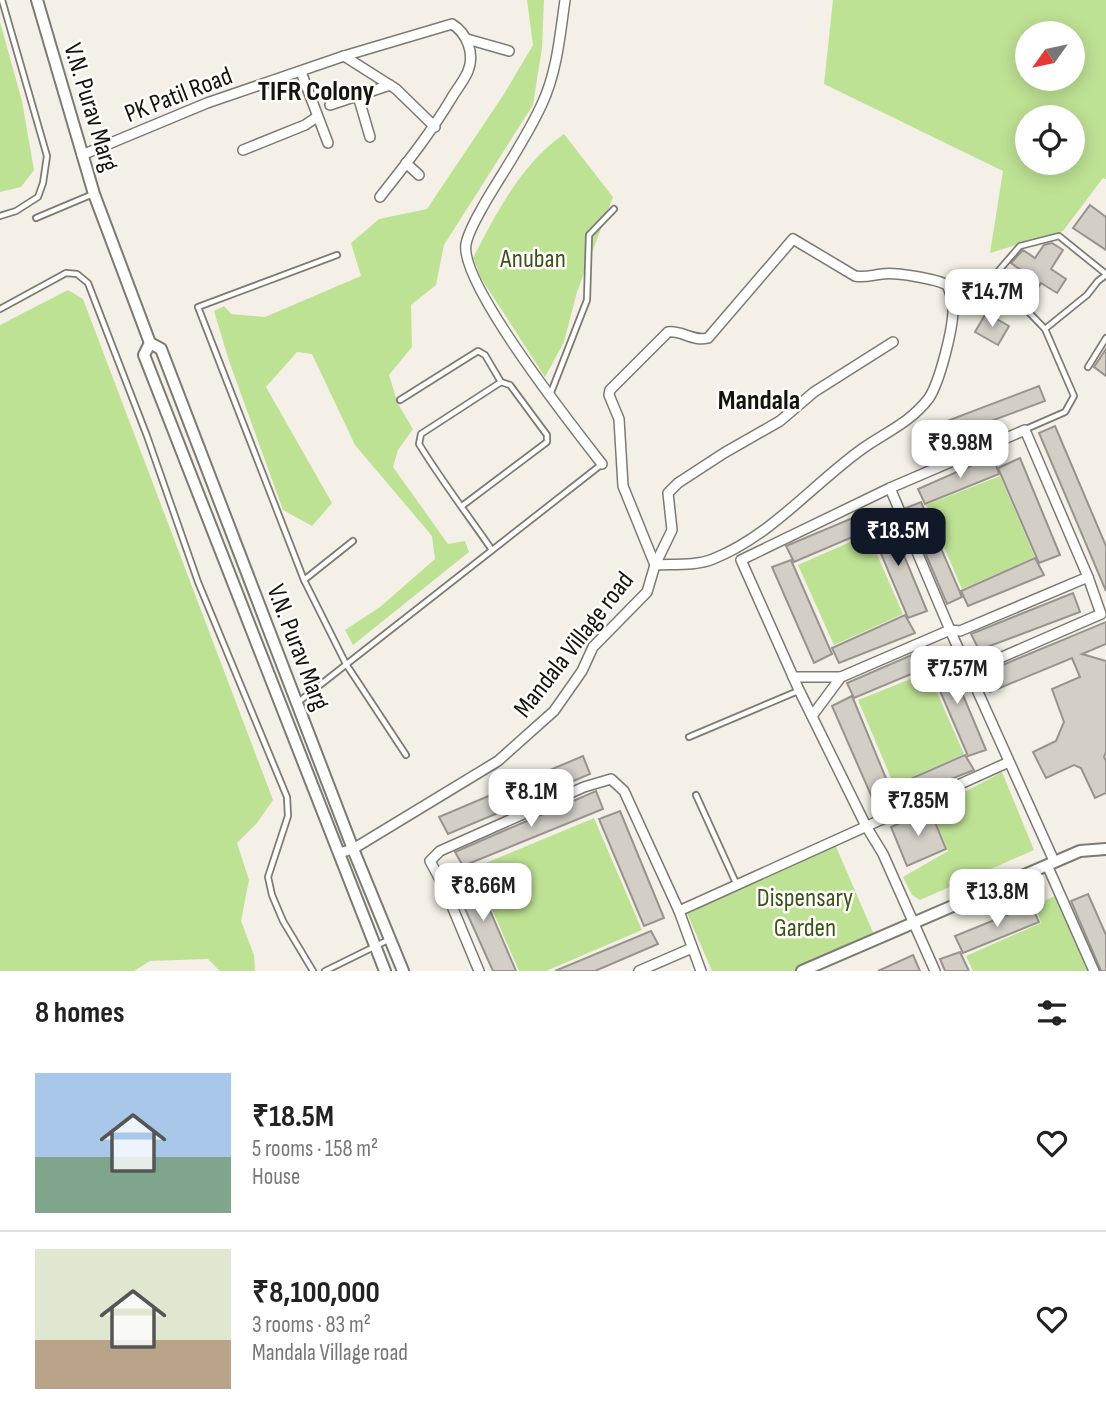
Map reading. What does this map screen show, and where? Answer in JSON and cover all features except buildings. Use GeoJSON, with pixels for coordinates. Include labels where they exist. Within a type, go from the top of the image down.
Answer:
{"type":"FeatureCollection","features":[{"type":"Feature","properties":{"kind":"street","name":"V.N. Purav Marg"},"geometry":{"type":"LineString","coordinates":[[37,0],[94,194],[150,344],[161,349],[353,849],[403,971]]}},
{"type":"Feature","properties":{"kind":"street"},"geometry":{"type":"LineString","coordinates":[[565,0],[558,51],[542,104],[474,222],[466,245],[468,264],[505,330],[550,396],[602,464]]}},
{"type":"Feature","properties":{"kind":"street","name":"PK Patil Road"},"geometry":{"type":"LineString","coordinates":[[82,155],[207,103],[344,56],[452,24],[461,29],[467,39]]}},
{"type":"Feature","properties":{"kind":"street"},"geometry":{"type":"LineString","coordinates":[[380,197],[435,127],[469,69],[467,39],[509,51]]}},
{"type":"Feature","properties":{"kind":"street"},"geometry":{"type":"LineString","coordinates":[[344,56],[390,85],[435,127]]}},
{"type":"Feature","properties":{"kind":"street"},"geometry":{"type":"LineString","coordinates":[[300,72],[328,143]]}},
{"type":"Feature","properties":{"kind":"street"},"geometry":{"type":"LineString","coordinates":[[330,105],[390,85]]}},
{"type":"Feature","properties":{"kind":"street"},"geometry":{"type":"LineString","coordinates":[[358,96],[370,137]]}},
{"type":"Feature","properties":{"kind":"street"},"geometry":{"type":"LineString","coordinates":[[243,150],[305,125],[317,117]]}},
{"type":"Feature","properties":{"kind":"street"},"geometry":{"type":"LineString","coordinates":[[406,163],[419,175]]}},
{"type":"Feature","properties":{"kind":"street"},"geometry":{"type":"LineString","coordinates":[[793,239],[855,276],[863,278],[885,273],[940,281],[947,285],[953,307],[937,384],[912,416],[891,433],[863,449],[815,490],[751,538],[703,563],[655,565],[623,486],[618,419],[609,395],[613,385],[663,335],[674,331],[696,340],[708,338],[766,267],[793,239]]}},
{"type":"Feature","properties":{"kind":"street","name":"Mandala Village road"},"geometry":{"type":"LineString","coordinates":[[339,853],[353,849],[498,761],[534,731],[554,711],[582,671],[593,647],[647,592],[655,565],[672,530],[668,493],[678,483],[724,453],[780,421],[814,392],[892,342]]}},
{"type":"Feature","properties":{"kind":"street","name":"V.N. Purav Marg"},"geometry":{"type":"LineString","coordinates":[[150,344],[144,355],[385,971]]}},
{"type":"Feature","properties":{"kind":"street"},"geometry":{"type":"LineString","coordinates":[[935,971],[883,854],[866,826],[811,716],[741,560],[890,488],[1025,430],[1088,576],[1101,614],[970,671]]}},
{"type":"Feature","properties":{"kind":"street"},"geometry":{"type":"LineString","coordinates":[[890,488],[1009,762],[1094,971]]}},
{"type":"Feature","properties":{"kind":"street"},"geometry":{"type":"LineString","coordinates":[[793,677],[841,677],[950,630],[960,631],[1088,576]]}},
{"type":"Feature","properties":{"kind":"street"},"geometry":{"type":"LineString","coordinates":[[272,679],[285,673]]}},
{"type":"Feature","properties":{"kind":"street"},"geometry":{"type":"LineString","coordinates":[[811,716],[841,677]]}},
{"type":"Feature","properties":{"kind":"street"},"geometry":{"type":"LineString","coordinates":[[679,911],[1009,762]]}},
{"type":"Feature","properties":{"kind":"street"},"geometry":{"type":"LineString","coordinates":[[479,971],[444,887],[430,861],[440,850],[598,782],[611,779],[624,791],[679,911],[701,971]]}},
{"type":"Feature","properties":{"kind":"street"},"geometry":{"type":"LineString","coordinates":[[802,971],[1080,851],[1106,849]]}},
{"type":"Feature","properties":{"kind":"street"},"geometry":{"type":"LineString","coordinates":[[639,971],[692,948]]}},
{"type":"Feature","properties":{"kind":"lane"},"geometry":{"type":"LineString","coordinates":[[0,216],[16,211],[38,197],[47,156],[38,116],[2,0]]}},
{"type":"Feature","properties":{"kind":"lane"},"geometry":{"type":"LineString","coordinates":[[37,218],[94,194]]}},
{"type":"Feature","properties":{"kind":"lane"},"geometry":{"type":"LineString","coordinates":[[550,396],[587,300],[589,235],[614,209]]}},
{"type":"Feature","properties":{"kind":"lane"},"geometry":{"type":"LineString","coordinates":[[1025,430],[1065,412],[1074,397],[1045,329],[994,276],[1020,246],[1059,236],[1106,275],[1087,295],[1045,329]]}},
{"type":"Feature","properties":{"kind":"lane"},"geometry":{"type":"LineString","coordinates":[[337,256],[198,307],[304,580],[346,664],[406,755]]}},
{"type":"Feature","properties":{"kind":"lane"},"geometry":{"type":"LineString","coordinates":[[0,309],[66,273],[77,274],[88,283],[147,436],[198,583],[287,797],[288,816],[268,877],[283,921],[313,971]]}},
{"type":"Feature","properties":{"kind":"lane"},"geometry":{"type":"LineString","coordinates":[[1088,367],[1106,338]]}},
{"type":"Feature","properties":{"kind":"lane"},"geometry":{"type":"LineString","coordinates":[[400,400],[478,351],[485,355],[501,382],[510,385],[547,435],[547,442],[462,506]]}},
{"type":"Feature","properties":{"kind":"lane"},"geometry":{"type":"LineString","coordinates":[[492,550],[419,443],[421,434],[501,382]]}},
{"type":"Feature","properties":{"kind":"lane"},"geometry":{"type":"LineString","coordinates":[[297,703],[602,464]]}},
{"type":"Feature","properties":{"kind":"lane"},"geometry":{"type":"LineString","coordinates":[[304,580],[353,541]]}},
{"type":"Feature","properties":{"kind":"lane"},"geometry":{"type":"LineString","coordinates":[[689,737],[799,690]]}},
{"type":"Feature","properties":{"kind":"lane"},"geometry":{"type":"LineString","coordinates":[[696,795],[737,885]]}},
{"type":"Feature","properties":{"kind":"lane"},"geometry":{"type":"LineString","coordinates":[[325,971],[390,939]]}},
{"type":"Feature","properties":{"kind":"green space"},"geometry":{"type":"Polygon","coordinates":[[[527,0],[544,0],[542,48],[533,105],[444,245],[436,285],[411,305],[412,347],[389,375],[398,404],[413,429],[398,450],[393,467],[448,544],[465,541],[469,552],[353,645],[345,630],[380,607],[435,559],[432,536],[355,445],[312,354],[297,352],[266,387],[332,503],[312,526],[283,510],[229,361],[214,311],[224,306],[231,314],[265,317],[361,276],[351,243],[379,219],[427,209],[504,94],[533,45],[527,0]]]}},
{"type":"Feature","properties":{"kind":"green space"},"geometry":{"type":"Polygon","coordinates":[[[833,0],[1106,0],[1106,179],[1103,178],[1063,231],[990,253],[1003,171],[824,84],[833,0]]]}},
{"type":"Feature","properties":{"kind":"green space"},"geometry":{"type":"Polygon","coordinates":[[[0,22],[22,101],[34,170],[21,187],[0,192],[0,22]]]}},
{"type":"Feature","properties":{"kind":"green space","name":"Anuban"},"geometry":{"type":"Polygon","coordinates":[[[564,134],[613,197],[577,292],[564,342],[545,377],[481,278],[473,258],[511,190],[535,159],[564,134]]]}},
{"type":"Feature","properties":{"kind":"green space"},"geometry":{"type":"Polygon","coordinates":[[[68,290],[83,299],[273,800],[257,823],[237,843],[249,880],[241,921],[254,955],[255,971],[220,971],[208,959],[150,961],[134,971],[0,971],[0,325],[68,290]]]}},
{"type":"Feature","properties":{"kind":"green space"},"geometry":{"type":"Polygon","coordinates":[[[1000,476],[1035,557],[962,589],[926,505],[1000,476]]]}},
{"type":"Feature","properties":{"kind":"green space"},"geometry":{"type":"Polygon","coordinates":[[[868,534],[903,614],[834,645],[798,565],[868,534]]]}},
{"type":"Feature","properties":{"kind":"green space"},"geometry":{"type":"Polygon","coordinates":[[[928,672],[964,754],[894,785],[858,700],[928,672]]]}},
{"type":"Feature","properties":{"kind":"green space"},"geometry":{"type":"Polygon","coordinates":[[[1002,772],[1034,850],[920,900],[912,895],[903,877],[948,851],[929,803],[946,802],[1002,772]]]}},
{"type":"Feature","properties":{"kind":"green space"},"geometry":{"type":"Polygon","coordinates":[[[594,818],[642,930],[546,971],[519,971],[474,868],[594,818]]]}},
{"type":"Feature","properties":{"kind":"green space","name":"Dispensary Garden"},"geometry":{"type":"Polygon","coordinates":[[[834,842],[875,937],[797,971],[712,971],[686,911],[834,842]]]}},
{"type":"Feature","properties":{"kind":"green space"},"geometry":{"type":"Polygon","coordinates":[[[1057,895],[1090,971],[973,971],[966,956],[1041,923],[1035,905],[1057,895]]]}},
{"type":"Feature","properties":{"kind":"district","name":"TIFR Colony"},"geometry":{"type":"Point","coordinates":[316,90]}},
{"type":"Feature","properties":{"kind":"district","name":"Mandala"},"geometry":{"type":"Point","coordinates":[759,399]}}]}
